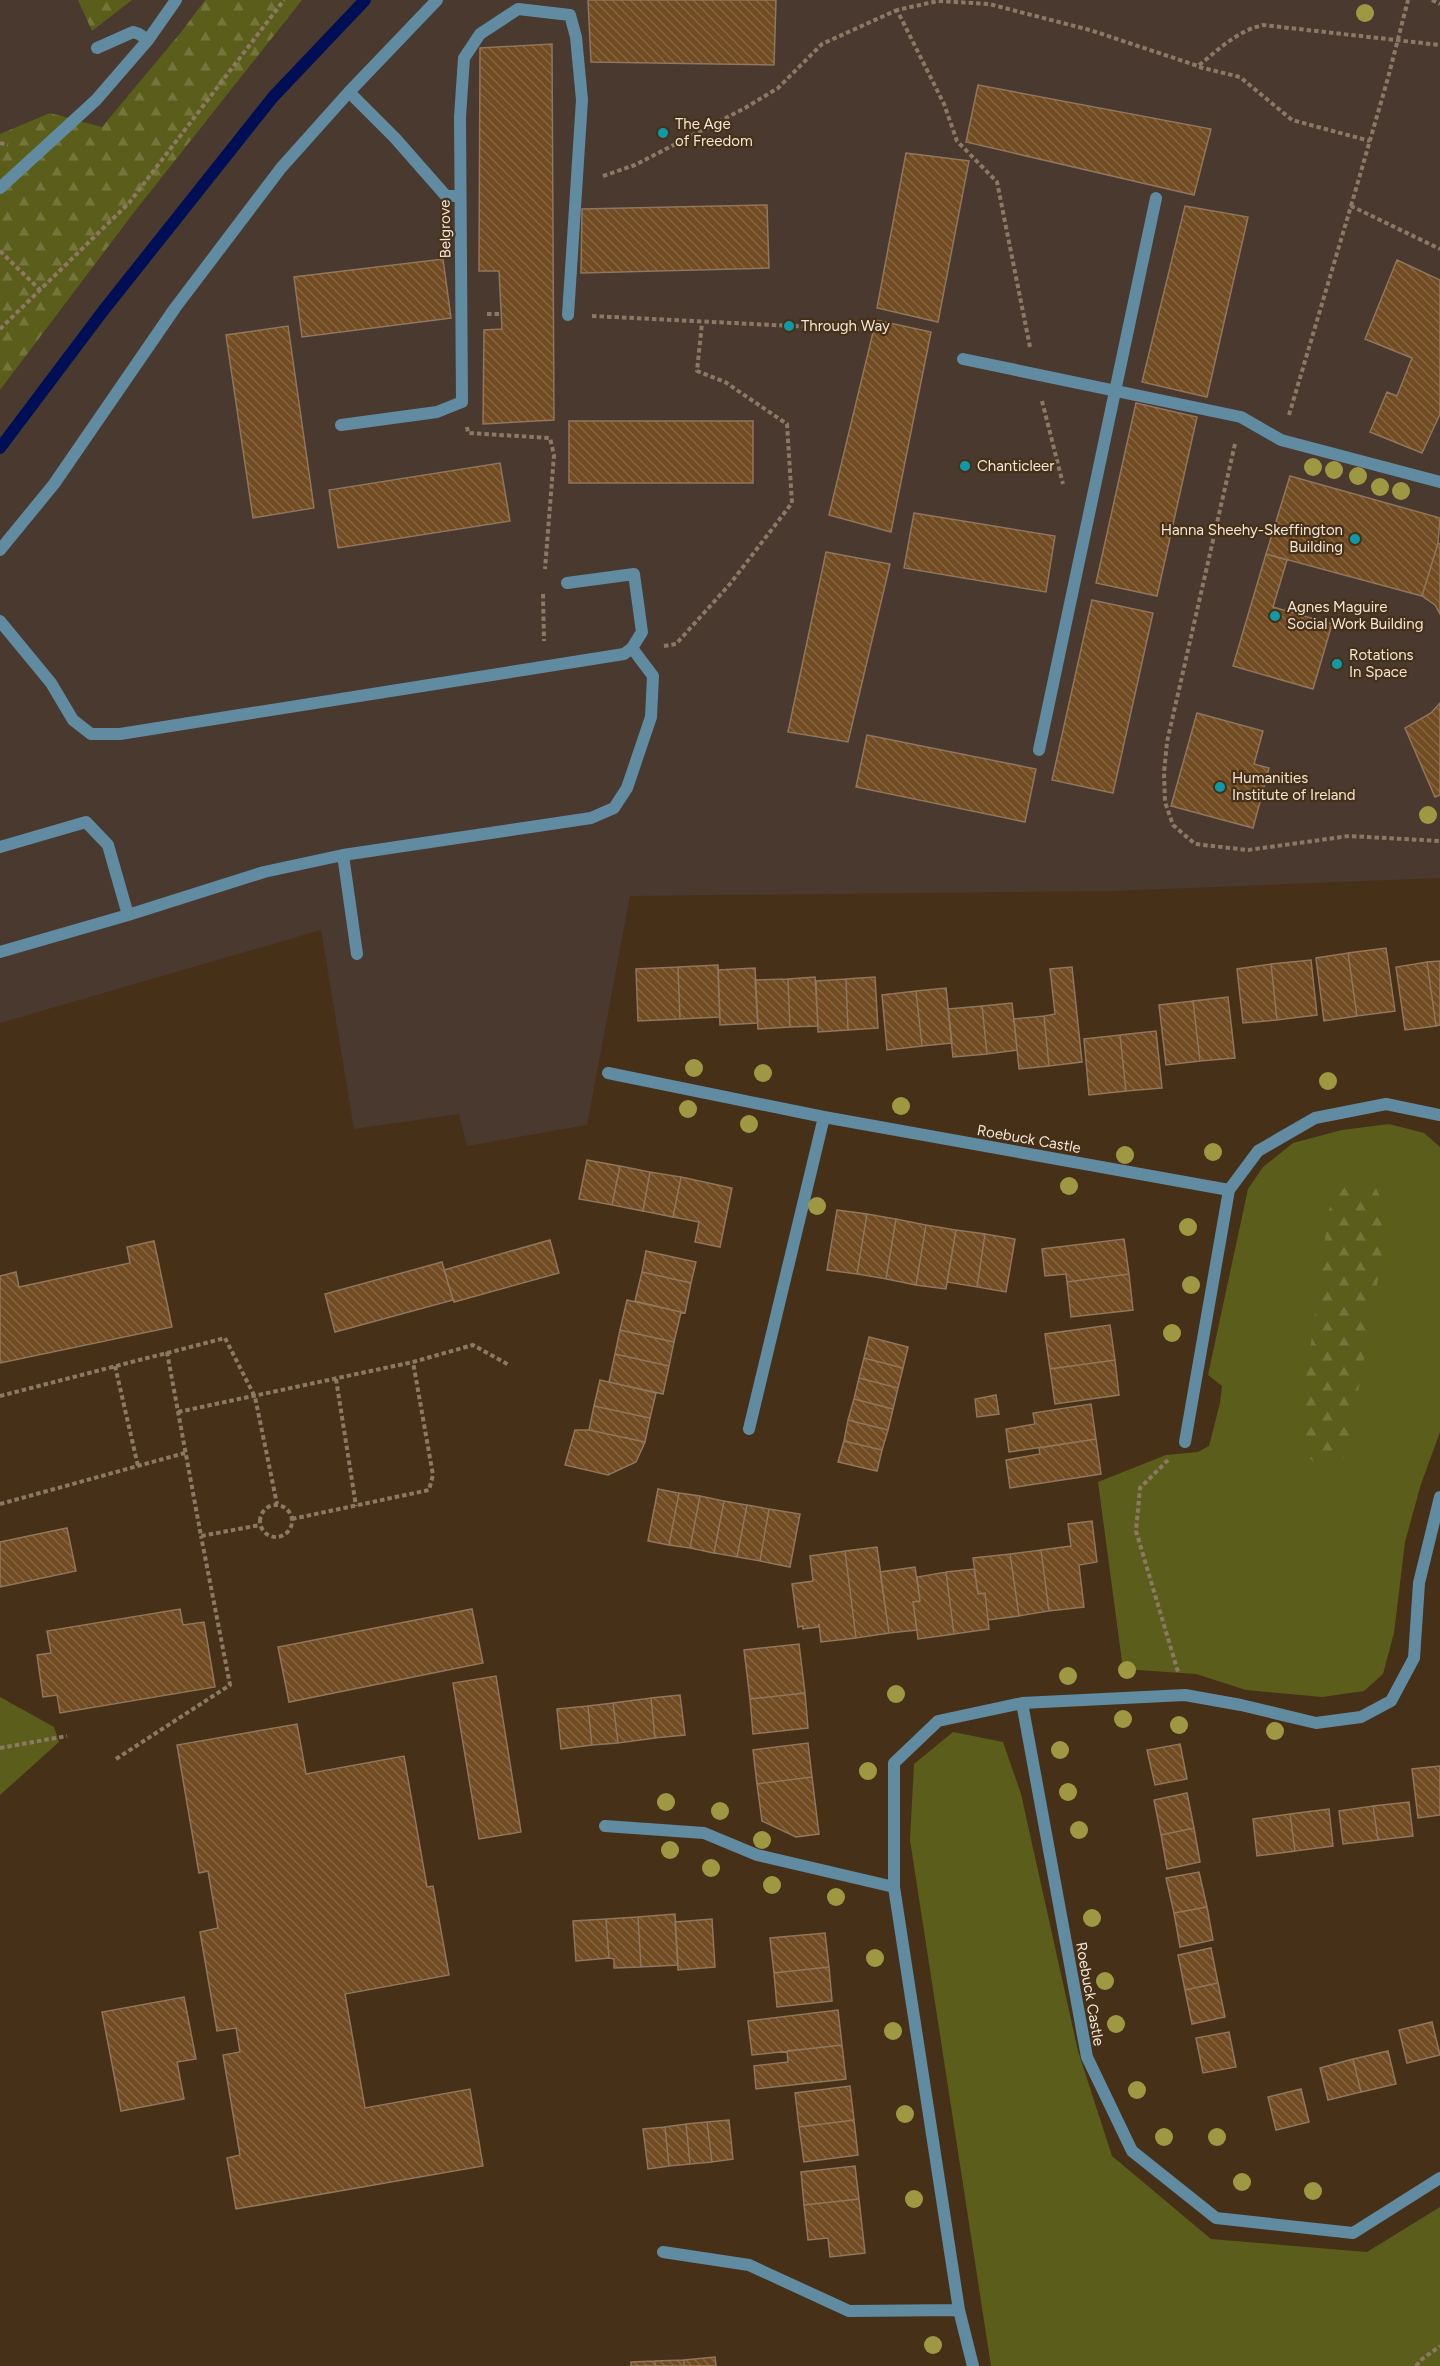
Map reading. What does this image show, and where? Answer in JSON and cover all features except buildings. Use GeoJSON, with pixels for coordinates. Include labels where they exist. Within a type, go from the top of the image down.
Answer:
{"type":"FeatureCollection","features":[{"type":"Feature","properties":{"kind":"street"},"geometry":{"type":"LineString","coordinates":[[0,188],[96,100],[148,40],[176,0]]}},
{"type":"Feature","properties":{"kind":"street"},"geometry":{"type":"LineString","coordinates":[[0,550],[54,484],[175,308],[281,168],[349,92],[437,0]]}},
{"type":"Feature","properties":{"kind":"street","name":"Belgrove"},"geometry":{"type":"LineString","coordinates":[[462,402],[459,196],[460,117],[464,58],[480,34],[518,9],[570,15],[576,37],[582,100],[577,185]]}},
{"type":"Feature","properties":{"kind":"street"},"geometry":{"type":"LineString","coordinates":[[97,48],[133,32],[139,33],[148,40]]}},
{"type":"Feature","properties":{"kind":"street"},"geometry":{"type":"LineString","coordinates":[[349,92],[446,196],[459,196]]}},
{"type":"Feature","properties":{"kind":"street"},"geometry":{"type":"LineString","coordinates":[[568,315],[577,185]]}},
{"type":"Feature","properties":{"kind":"street"},"geometry":{"type":"LineString","coordinates":[[1039,750],[1156,198]]}},
{"type":"Feature","properties":{"kind":"street"},"geometry":{"type":"LineString","coordinates":[[963,359],[1241,417],[1281,440],[1440,482]]}},
{"type":"Feature","properties":{"kind":"street"},"geometry":{"type":"LineString","coordinates":[[341,425],[438,412],[462,402]]}},
{"type":"Feature","properties":{"kind":"street"},"geometry":{"type":"LineString","coordinates":[[0,621],[51,683],[74,720],[91,734],[120,734],[624,654],[632,648],[642,632],[634,574],[567,583]]}},
{"type":"Feature","properties":{"kind":"street"},"geometry":{"type":"LineString","coordinates":[[0,952],[264,872],[343,855],[591,818],[614,808],[627,788],[651,717],[653,676],[632,648]]}},
{"type":"Feature","properties":{"kind":"street"},"geometry":{"type":"LineString","coordinates":[[0,847],[86,822],[108,845],[128,915]]}},
{"type":"Feature","properties":{"kind":"street"},"geometry":{"type":"LineString","coordinates":[[343,855],[357,954]]}},
{"type":"Feature","properties":{"kind":"street","name":"Roebuck Castle"},"geometry":{"type":"LineString","coordinates":[[608,1073],[824,1117],[1229,1190]]}},
{"type":"Feature","properties":{"kind":"street"},"geometry":{"type":"LineString","coordinates":[[1185,1442],[1229,1190],[1258,1151],[1315,1118],[1386,1104],[1440,1115]]}},
{"type":"Feature","properties":{"kind":"street"},"geometry":{"type":"LineString","coordinates":[[749,1429],[824,1117]]}},
{"type":"Feature","properties":{"kind":"street"},"geometry":{"type":"LineString","coordinates":[[973,2366],[959,2310],[894,1887],[894,1763],[938,1721],[1022,1704],[1185,1695],[1241,1705],[1316,1723],[1361,1717],[1391,1701],[1414,1658],[1419,1583],[1440,1497]]}},
{"type":"Feature","properties":{"kind":"street","name":"Roebuck Castle"},"geometry":{"type":"LineString","coordinates":[[1022,1704],[1087,2057],[1132,2151],[1216,2218],[1353,2233],[1440,2178]]}},
{"type":"Feature","properties":{"kind":"street"},"geometry":{"type":"LineString","coordinates":[[605,1827],[705,1833],[757,1855],[894,1887]]}},
{"type":"Feature","properties":{"kind":"street"},"geometry":{"type":"LineString","coordinates":[[663,2252],[749,2265],[849,2311],[959,2310]]}},
{"type":"Feature","properties":{"kind":"path"},"geometry":{"type":"LineString","coordinates":[[0,329],[129,202],[284,0]]}},
{"type":"Feature","properties":{"kind":"path"},"geometry":{"type":"LineString","coordinates":[[1281,440],[1370,141],[1408,0]]}},
{"type":"Feature","properties":{"kind":"path"},"geometry":{"type":"LineString","coordinates":[[1432,0],[1440,4]]}},
{"type":"Feature","properties":{"kind":"path"},"geometry":{"type":"LineString","coordinates":[[577,185],[635,165],[696,135],[778,88],[822,45],[897,10],[938,1],[989,4],[1048,18],[1198,66],[1240,77],[1292,120],[1370,141]]}},
{"type":"Feature","properties":{"kind":"path"},"geometry":{"type":"LineString","coordinates":[[897,10],[944,104],[957,141],[997,182],[1035,374],[1063,484]]}},
{"type":"Feature","properties":{"kind":"path"},"geometry":{"type":"LineString","coordinates":[[1198,66],[1237,35],[1263,25],[1440,45]]}},
{"type":"Feature","properties":{"kind":"path"},"geometry":{"type":"LineString","coordinates":[[1351,206],[1440,249]]}},
{"type":"Feature","properties":{"kind":"path"},"geometry":{"type":"LineString","coordinates":[[0,251],[40,290]]}},
{"type":"Feature","properties":{"kind":"path"},"geometry":{"type":"LineString","coordinates":[[568,315],[873,330]]}},
{"type":"Feature","properties":{"kind":"path"},"geometry":{"type":"LineString","coordinates":[[644,662],[660,647],[676,644],[730,584],[792,503],[787,424],[725,382],[697,371],[702,323]]}},
{"type":"Feature","properties":{"kind":"path"},"geometry":{"type":"LineString","coordinates":[[462,402],[468,434],[550,438],[554,455],[545,572]]}},
{"type":"Feature","properties":{"kind":"path"},"geometry":{"type":"LineString","coordinates":[[1241,417],[1167,742],[1164,773],[1165,802],[1173,825],[1196,844],[1248,850],[1349,836],[1440,841]]}},
{"type":"Feature","properties":{"kind":"path"},"geometry":{"type":"LineString","coordinates":[[544,592],[545,665]]}},
{"type":"Feature","properties":{"kind":"path"},"geometry":{"type":"LineString","coordinates":[[0,1396],[225,1338],[255,1397],[277,1504]]}},
{"type":"Feature","properties":{"kind":"path"},"geometry":{"type":"LineString","coordinates":[[178,1412],[413,1362],[473,1345],[509,1365]]}},
{"type":"Feature","properties":{"kind":"path"},"geometry":{"type":"LineString","coordinates":[[116,1759],[230,1685],[167,1352]]}},
{"type":"Feature","properties":{"kind":"path"},"geometry":{"type":"LineString","coordinates":[[292,1519],[429,1490],[433,1475],[413,1362]]}},
{"type":"Feature","properties":{"kind":"path"},"geometry":{"type":"LineString","coordinates":[[115,1366],[138,1466]]}},
{"type":"Feature","properties":{"kind":"path"},"geometry":{"type":"LineString","coordinates":[[336,1378],[356,1506]]}},
{"type":"Feature","properties":{"kind":"path"},"geometry":{"type":"LineString","coordinates":[[1185,1442],[1140,1488],[1136,1531],[1185,1695]]}},
{"type":"Feature","properties":{"kind":"path"},"geometry":{"type":"LineString","coordinates":[[0,1504],[185,1453]]}},
{"type":"Feature","properties":{"kind":"path"},"geometry":{"type":"LineString","coordinates":[[277,1504],[285,1506],[292,1512],[292,1519],[292,1526],[287,1533],[276,1538],[265,1534],[260,1526],[260,1518],[265,1508],[277,1504]]}},
{"type":"Feature","properties":{"kind":"path"},"geometry":{"type":"LineString","coordinates":[[201,1536],[260,1526]]}},
{"type":"Feature","properties":{"kind":"path"},"geometry":{"type":"LineString","coordinates":[[0,1748],[67,1736]]}},
{"type":"Feature","properties":{"kind":"path"},"geometry":{"type":"LineString","coordinates":[[1416,2366],[1440,2346]]}},
{"type":"Feature","properties":{"kind":"shaded area"},"geometry":{"type":"Polygon","coordinates":[[[0,0],[1440,0],[1440,878],[1115,891],[630,896],[587,1125],[467,1146],[459,1114],[354,1129],[321,930],[0,1023],[0,0]]]}},
{"type":"Feature","properties":{"kind":"green space"},"geometry":{"type":"Polygon","coordinates":[[[78,0],[132,0],[92,31],[78,0]]]}},
{"type":"Feature","properties":{"kind":"green space"},"geometry":{"type":"Polygon","coordinates":[[[205,0],[302,0],[135,211],[0,390],[0,134],[50,113],[102,127],[205,0]]]}},
{"type":"Feature","properties":{"kind":"green space"},"geometry":{"type":"Polygon","coordinates":[[[1389,1124],[1424,1133],[1440,1147],[1440,1432],[1421,1484],[1405,1542],[1394,1633],[1383,1674],[1364,1691],[1322,1697],[1246,1690],[1196,1674],[1123,1669],[1098,1482],[1166,1455],[1198,1452],[1209,1446],[1222,1386],[1208,1375],[1248,1189],[1263,1167],[1293,1143],[1342,1130],[1389,1124]]]}},
{"type":"Feature","properties":{"kind":"green space"},"geometry":{"type":"Polygon","coordinates":[[[1346,1185],[1376,1188],[1389,1216],[1347,1455],[1327,1472],[1308,1457],[1303,1402],[1329,1209],[1346,1185]]]}},
{"type":"Feature","properties":{"kind":"green space"},"geometry":{"type":"Polygon","coordinates":[[[0,1697],[54,1727],[59,1742],[0,1795],[0,1697]]]}},
{"type":"Feature","properties":{"kind":"green space"},"geometry":{"type":"Polygon","coordinates":[[[953,1732],[1003,1742],[1021,1794],[1078,2051],[1112,2156],[1211,2239],[1367,2252],[1440,2207],[1440,2366],[991,2366],[910,1840],[914,1764],[953,1732]]]}},
{"type":"Feature","properties":{"kind":"waterway"},"geometry":{"type":"LineString","coordinates":[[0,448],[103,311],[273,97],[365,0]]}},
{"type":"Feature","properties":{"kind":"place","name":"The Age of Freedom"},"geometry":{"type":"Point","coordinates":[663,133]}},
{"type":"Feature","properties":{"kind":"place","name":"Through Way"},"geometry":{"type":"Point","coordinates":[789,326]}},
{"type":"Feature","properties":{"kind":"place","name":"Chanticleer"},"geometry":{"type":"Point","coordinates":[965,466]}},
{"type":"Feature","properties":{"kind":"place","name":"Hanna Sheehy-Skeffington Building"},"geometry":{"type":"Point","coordinates":[1355,539]}},
{"type":"Feature","properties":{"kind":"place","name":"Agnes Maguire Social Work Building"},"geometry":{"type":"Point","coordinates":[1275,616]}},
{"type":"Feature","properties":{"kind":"place","name":"Rotations In Space"},"geometry":{"type":"Point","coordinates":[1337,664]}},
{"type":"Feature","properties":{"kind":"place","name":"Humanities Institute of Ireland"},"geometry":{"type":"Point","coordinates":[1220,787]}}]}
